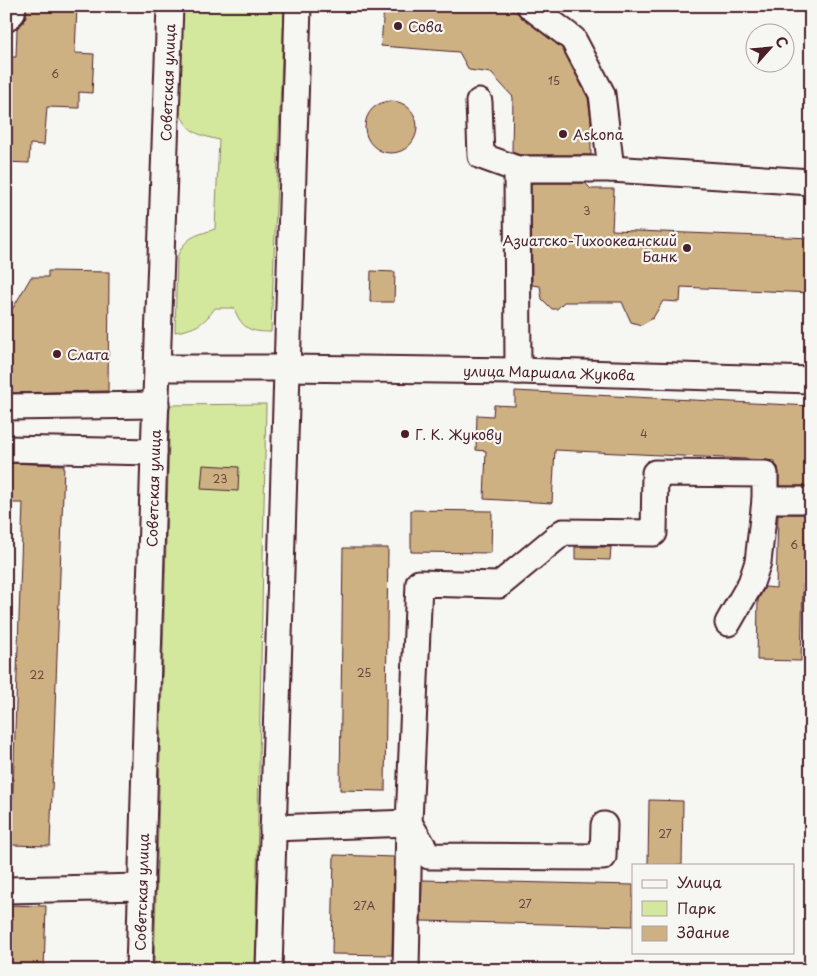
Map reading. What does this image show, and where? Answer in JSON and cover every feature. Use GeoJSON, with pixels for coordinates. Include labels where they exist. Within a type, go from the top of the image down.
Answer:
{"type":"FeatureCollection","features":[{"type":"Feature","properties":{"kind":"street"},"geometry":{"type":"LineString","coordinates":[[6,19],[12,13],[13,6]]}},
{"type":"Feature","properties":{"kind":"street","name":"Советская улица"},"geometry":{"type":"LineString","coordinates":[[139,970],[154,452],[170,6]]}},
{"type":"Feature","properties":{"kind":"street"},"geometry":{"type":"LineString","coordinates":[[274,964],[274,828],[298,6]]}},
{"type":"Feature","properties":{"kind":"street"},"geometry":{"type":"LineString","coordinates":[[530,6],[573,39],[602,94],[611,169]]}},
{"type":"Feature","properties":{"kind":"street"},"geometry":{"type":"LineString","coordinates":[[479,102],[481,156],[517,168],[611,169],[811,182]]}},
{"type":"Feature","properties":{"kind":"street"},"geometry":{"type":"LineString","coordinates":[[517,168],[518,371]]}},
{"type":"Feature","properties":{"kind":"street","name":"улица Маршала Жукова"},"geometry":{"type":"LineString","coordinates":[[157,368],[518,371],[811,380]]}},
{"type":"Feature","properties":{"kind":"street"},"geometry":{"type":"LineString","coordinates":[[6,406],[156,405]]}},
{"type":"Feature","properties":{"kind":"street"},"geometry":{"type":"LineString","coordinates":[[6,449],[154,452]]}},
{"type":"Feature","properties":{"kind":"street"},"geometry":{"type":"LineString","coordinates":[[406,970],[409,823],[419,583],[499,585],[563,532],[654,533],[654,473],[765,474],[765,500],[758,562],[751,582],[728,623]]}},
{"type":"Feature","properties":{"kind":"street"},"geometry":{"type":"LineString","coordinates":[[765,500],[811,500]]}},
{"type":"Feature","properties":{"kind":"street"},"geometry":{"type":"LineString","coordinates":[[274,828],[409,823]]}},
{"type":"Feature","properties":{"kind":"street"},"geometry":{"type":"LineString","coordinates":[[409,823],[429,856],[603,857],[604,826]]}},
{"type":"Feature","properties":{"kind":"street"},"geometry":{"type":"LineString","coordinates":[[6,890],[142,887]]}},
{"type":"Feature","properties":{"kind":"green space"},"geometry":{"type":"Polygon","coordinates":[[[182,6],[284,6],[271,332],[248,328],[240,321],[234,308],[215,308],[198,325],[175,332],[177,257],[180,250],[192,238],[215,229],[219,140],[199,134],[189,128],[178,109],[182,6]]]}},
{"type":"Feature","properties":{"kind":"green space"},"geometry":{"type":"Polygon","coordinates":[[[266,404],[255,970],[154,970],[170,405],[266,404]]]}},
{"type":"Feature","properties":{"kind":"building"},"geometry":{"type":"Polygon","coordinates":[[[27,6],[77,6],[75,53],[94,54],[92,93],[79,92],[79,108],[47,107],[44,145],[30,144],[29,163],[6,162],[6,57],[16,57],[17,28],[23,23],[27,6]]]}},
{"type":"Feature","properties":{"kind":"building"},"geometry":{"type":"Polygon","coordinates":[[[384,6],[506,6],[519,14],[562,48],[588,98],[591,120],[591,155],[520,155],[512,152],[513,97],[491,73],[469,70],[459,52],[381,46],[384,6]]]}},
{"type":"Feature","properties":{"kind":"building"},"geometry":{"type":"Polygon","coordinates":[[[386,101],[396,101],[410,108],[417,122],[417,132],[410,146],[396,153],[386,153],[376,149],[369,142],[365,132],[365,122],[369,112],[376,105],[386,101]]]}},
{"type":"Feature","properties":{"kind":"building"},"geometry":{"type":"Polygon","coordinates":[[[531,183],[585,183],[591,189],[614,189],[612,230],[811,238],[811,293],[681,287],[680,302],[663,301],[653,318],[641,325],[631,322],[622,302],[564,302],[557,309],[552,309],[542,299],[540,286],[532,285],[531,183]]]}},
{"type":"Feature","properties":{"kind":"building","name":"Слата"},"geometry":{"type":"Polygon","coordinates":[[[48,271],[109,272],[108,391],[6,393],[6,304],[13,308],[31,277],[48,277],[48,271]]]}},
{"type":"Feature","properties":{"kind":"building"},"geometry":{"type":"Polygon","coordinates":[[[371,271],[395,272],[394,302],[370,302],[371,271]]]}},
{"type":"Feature","properties":{"kind":"building"},"geometry":{"type":"Polygon","coordinates":[[[515,391],[811,406],[811,486],[779,486],[778,467],[775,461],[555,450],[552,503],[484,499],[486,451],[476,450],[477,415],[493,416],[494,405],[515,406],[515,391]]]}},
{"type":"Feature","properties":{"kind":"building"},"geometry":{"type":"Polygon","coordinates":[[[6,463],[64,465],[50,846],[11,845],[23,503],[6,503],[6,463]]]}},
{"type":"Feature","properties":{"kind":"building"},"geometry":{"type":"Polygon","coordinates":[[[203,465],[239,467],[238,491],[201,489],[203,465]]]}},
{"type":"Feature","properties":{"kind":"building"},"geometry":{"type":"Polygon","coordinates":[[[411,510],[492,511],[491,553],[411,552],[411,510]]]}},
{"type":"Feature","properties":{"kind":"building"},"geometry":{"type":"Polygon","coordinates":[[[778,514],[811,514],[811,584],[803,584],[801,661],[757,660],[758,600],[765,587],[776,588],[778,514]]]}},
{"type":"Feature","properties":{"kind":"building"},"geometry":{"type":"Polygon","coordinates":[[[575,547],[611,547],[610,560],[575,559],[575,547]]]}},
{"type":"Feature","properties":{"kind":"building"},"geometry":{"type":"Polygon","coordinates":[[[343,548],[388,548],[385,791],[340,790],[343,548]]]}},
{"type":"Feature","properties":{"kind":"building"},"geometry":{"type":"Polygon","coordinates":[[[649,800],[683,801],[682,864],[648,864],[649,800]]]}},
{"type":"Feature","properties":{"kind":"building"},"geometry":{"type":"Polygon","coordinates":[[[334,855],[394,857],[392,955],[332,954],[334,855]]]}},
{"type":"Feature","properties":{"kind":"building"},"geometry":{"type":"Polygon","coordinates":[[[422,880],[632,885],[632,926],[421,921],[422,880]]]}},
{"type":"Feature","properties":{"kind":"building"},"geometry":{"type":"Polygon","coordinates":[[[6,905],[46,906],[44,970],[6,970],[6,905]]]}},
{"type":"Feature","properties":{"kind":"place","name":"Сова"},"geometry":{"type":"Point","coordinates":[398,26]}},
{"type":"Feature","properties":{"kind":"place","name":"Askona"},"geometry":{"type":"Point","coordinates":[563,134]}},
{"type":"Feature","properties":{"kind":"place","name":"Азиатско-Тихоокеанский Банк"},"geometry":{"type":"Point","coordinates":[687,248]}},
{"type":"Feature","properties":{"kind":"place","name":"Слата"},"geometry":{"type":"Point","coordinates":[57,354]}},
{"type":"Feature","properties":{"kind":"place","name":"Г. К. Жукову"},"geometry":{"type":"Point","coordinates":[405,434]}}]}
